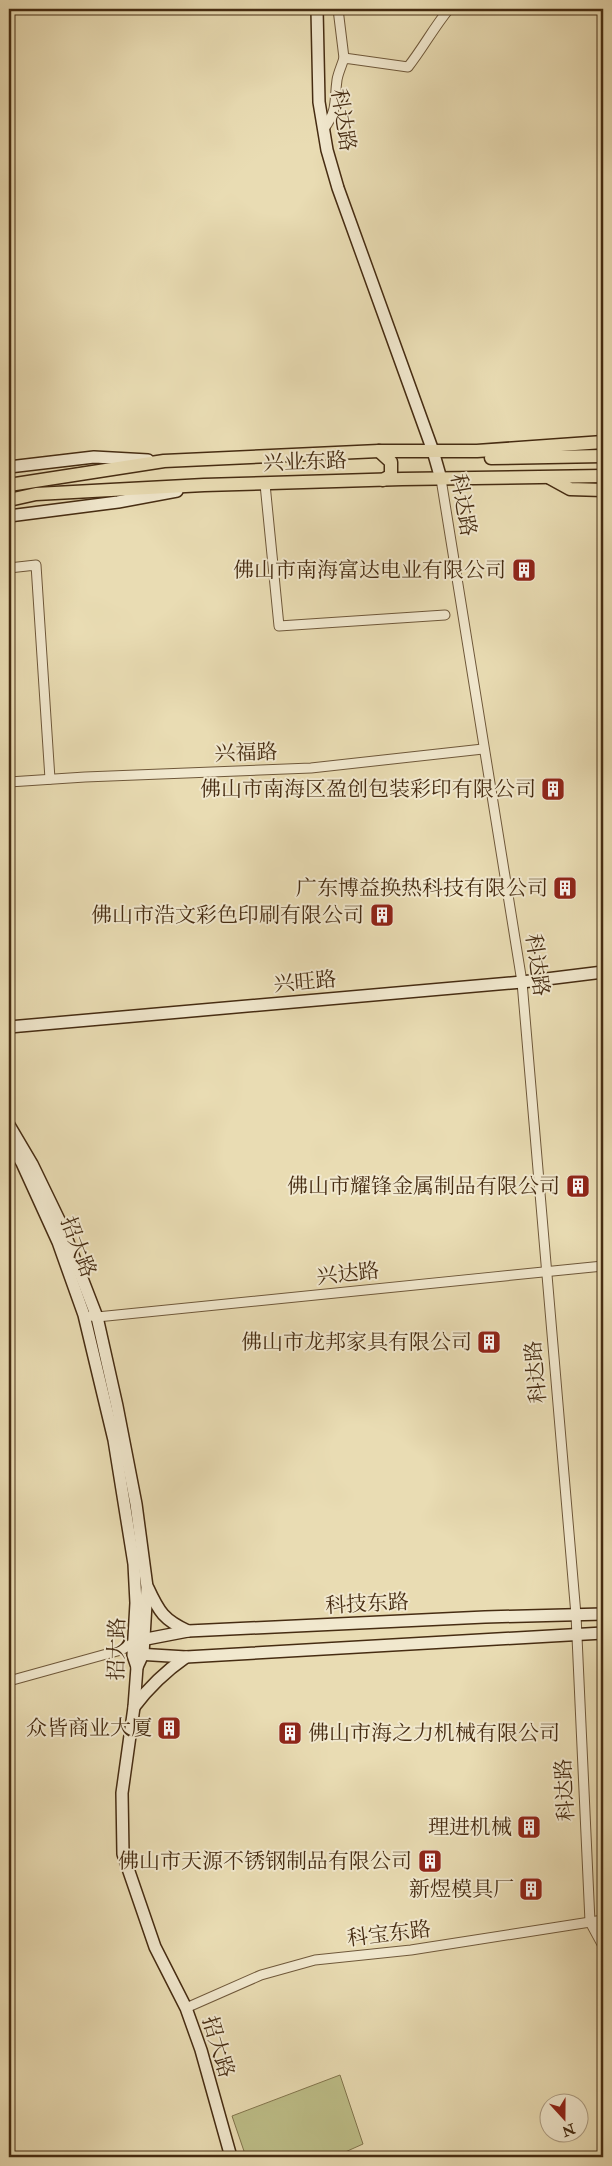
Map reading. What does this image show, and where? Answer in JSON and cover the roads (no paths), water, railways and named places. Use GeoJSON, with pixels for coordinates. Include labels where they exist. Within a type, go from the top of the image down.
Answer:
{"type":"FeatureCollection","features":[{"type":"Feature","properties":{"kind":"main road","name":"科达路"},"geometry":{"type":"LineString","coordinates":[[316,9],[319,102],[338,188],[433,451],[441,479]]}},
{"type":"Feature","properties":{"kind":"main road"},"geometry":{"type":"LineString","coordinates":[[9,484],[164,461],[379,451],[477,451],[603,442]]}},
{"type":"Feature","properties":{"kind":"main road"},"geometry":{"type":"LineString","coordinates":[[379,451],[391,462],[391,475],[383,480]]}},
{"type":"Feature","properties":{"kind":"main road"},"geometry":{"type":"LineString","coordinates":[[477,451],[483,458],[603,456]]}},
{"type":"Feature","properties":{"kind":"main road"},"geometry":{"type":"LineString","coordinates":[[9,467],[94,457],[164,461]]}},
{"type":"Feature","properties":{"kind":"main road","name":"兴业东路"},"geometry":{"type":"LineString","coordinates":[[9,500],[36,494],[204,486],[383,480],[603,476]]}},
{"type":"Feature","properties":{"kind":"main road"},"geometry":{"type":"LineString","coordinates":[[550,478],[570,489],[603,490]]}},
{"type":"Feature","properties":{"kind":"main road"},"geometry":{"type":"LineString","coordinates":[[9,516],[118,502],[204,486]]}},
{"type":"Feature","properties":{"kind":"main road","name":"兴旺路"},"geometry":{"type":"LineString","coordinates":[[9,1027],[522,982],[603,972]]}},
{"type":"Feature","properties":{"kind":"main road","name":"招大路"},"geometry":{"type":"LineString","coordinates":[[9,1125],[32,1164],[61,1224],[97,1317],[117,1406],[136,1504],[147,1587],[139,1641],[134,1707],[122,1793],[123,1854],[155,1947],[186,2008],[201,2050],[231,2157]]}},
{"type":"Feature","properties":{"kind":"main road","name":"招大路"},"geometry":{"type":"LineString","coordinates":[[9,1141],[22,1163],[58,1242],[84,1315],[114,1440],[134,1564],[139,1641]]}},
{"type":"Feature","properties":{"kind":"main road"},"geometry":{"type":"LineString","coordinates":[[147,1587],[158,1612],[172,1624],[188,1631]]}},
{"type":"Feature","properties":{"kind":"main road","name":"科技东路"},"geometry":{"type":"LineString","coordinates":[[139,1641],[188,1631],[603,1614]]}},
{"type":"Feature","properties":{"kind":"main road"},"geometry":{"type":"LineString","coordinates":[[138,1654],[186,1657],[603,1633]]}},
{"type":"Feature","properties":{"kind":"main road"},"geometry":{"type":"LineString","coordinates":[[134,1707],[148,1689],[186,1657]]}},
{"type":"Feature","properties":{"kind":"street"},"geometry":{"type":"LineString","coordinates":[[324,129],[332,116],[336,103],[337,79],[344,58],[338,9]]}},
{"type":"Feature","properties":{"kind":"street"},"geometry":{"type":"LineString","coordinates":[[344,58],[408,67],[422,50],[433,29],[449,9]]}},
{"type":"Feature","properties":{"kind":"street","name":"科达路"},"geometry":{"type":"LineString","coordinates":[[441,479],[522,982],[545,1271],[576,1615],[590,1922],[603,1946]]}},
{"type":"Feature","properties":{"kind":"street"},"geometry":{"type":"LineString","coordinates":[[264,484],[279,626],[446,615]]}},
{"type":"Feature","properties":{"kind":"street"},"geometry":{"type":"LineString","coordinates":[[9,568],[36,565],[50,779]]}},
{"type":"Feature","properties":{"kind":"street","name":"兴福路"},"geometry":{"type":"LineString","coordinates":[[9,782],[311,768],[483,749]]}},
{"type":"Feature","properties":{"kind":"street","name":"兴达路"},"geometry":{"type":"LineString","coordinates":[[84,1315],[97,1317],[603,1266]]}},
{"type":"Feature","properties":{"kind":"street"},"geometry":{"type":"LineString","coordinates":[[9,1681],[121,1650],[139,1641]]}},
{"type":"Feature","properties":{"kind":"street"},"geometry":{"type":"LineString","coordinates":[[121,1650],[138,1654]]}},
{"type":"Feature","properties":{"kind":"street","name":"科宝东路"},"geometry":{"type":"LineString","coordinates":[[186,2008],[261,1976],[315,1960],[411,1950],[603,1920]]}},
{"type":"Feature","properties":{"kind":"place","name":"佛山市南海富达电业有限公司"},"geometry":{"type":"Point","coordinates":[524,570]}},
{"type":"Feature","properties":{"kind":"place","name":"佛山市南海区盈创包装彩印有限公司"},"geometry":{"type":"Point","coordinates":[553,789]}},
{"type":"Feature","properties":{"kind":"place","name":"广东博益换热科技有限公司"},"geometry":{"type":"Point","coordinates":[565,888]}},
{"type":"Feature","properties":{"kind":"place","name":"佛山市浩文彩色印刷有限公司"},"geometry":{"type":"Point","coordinates":[382,915]}},
{"type":"Feature","properties":{"kind":"place","name":"佛山市耀锋金属制品有限公司"},"geometry":{"type":"Point","coordinates":[578,1186]}},
{"type":"Feature","properties":{"kind":"place","name":"佛山市龙邦家具有限公司"},"geometry":{"type":"Point","coordinates":[489,1342]}},
{"type":"Feature","properties":{"kind":"place","name":"众皆商业大厦"},"geometry":{"type":"Point","coordinates":[169,1728]}},
{"type":"Feature","properties":{"kind":"place","name":"佛山市海之力机械有限公司"},"geometry":{"type":"Point","coordinates":[290,1733]}},
{"type":"Feature","properties":{"kind":"place","name":"理进机械"},"geometry":{"type":"Point","coordinates":[529,1827]}},
{"type":"Feature","properties":{"kind":"place","name":"佛山市天源不锈钢制品有限公司"},"geometry":{"type":"Point","coordinates":[430,1861]}},
{"type":"Feature","properties":{"kind":"place","name":"新煜模具厂"},"geometry":{"type":"Point","coordinates":[531,1889]}}]}
